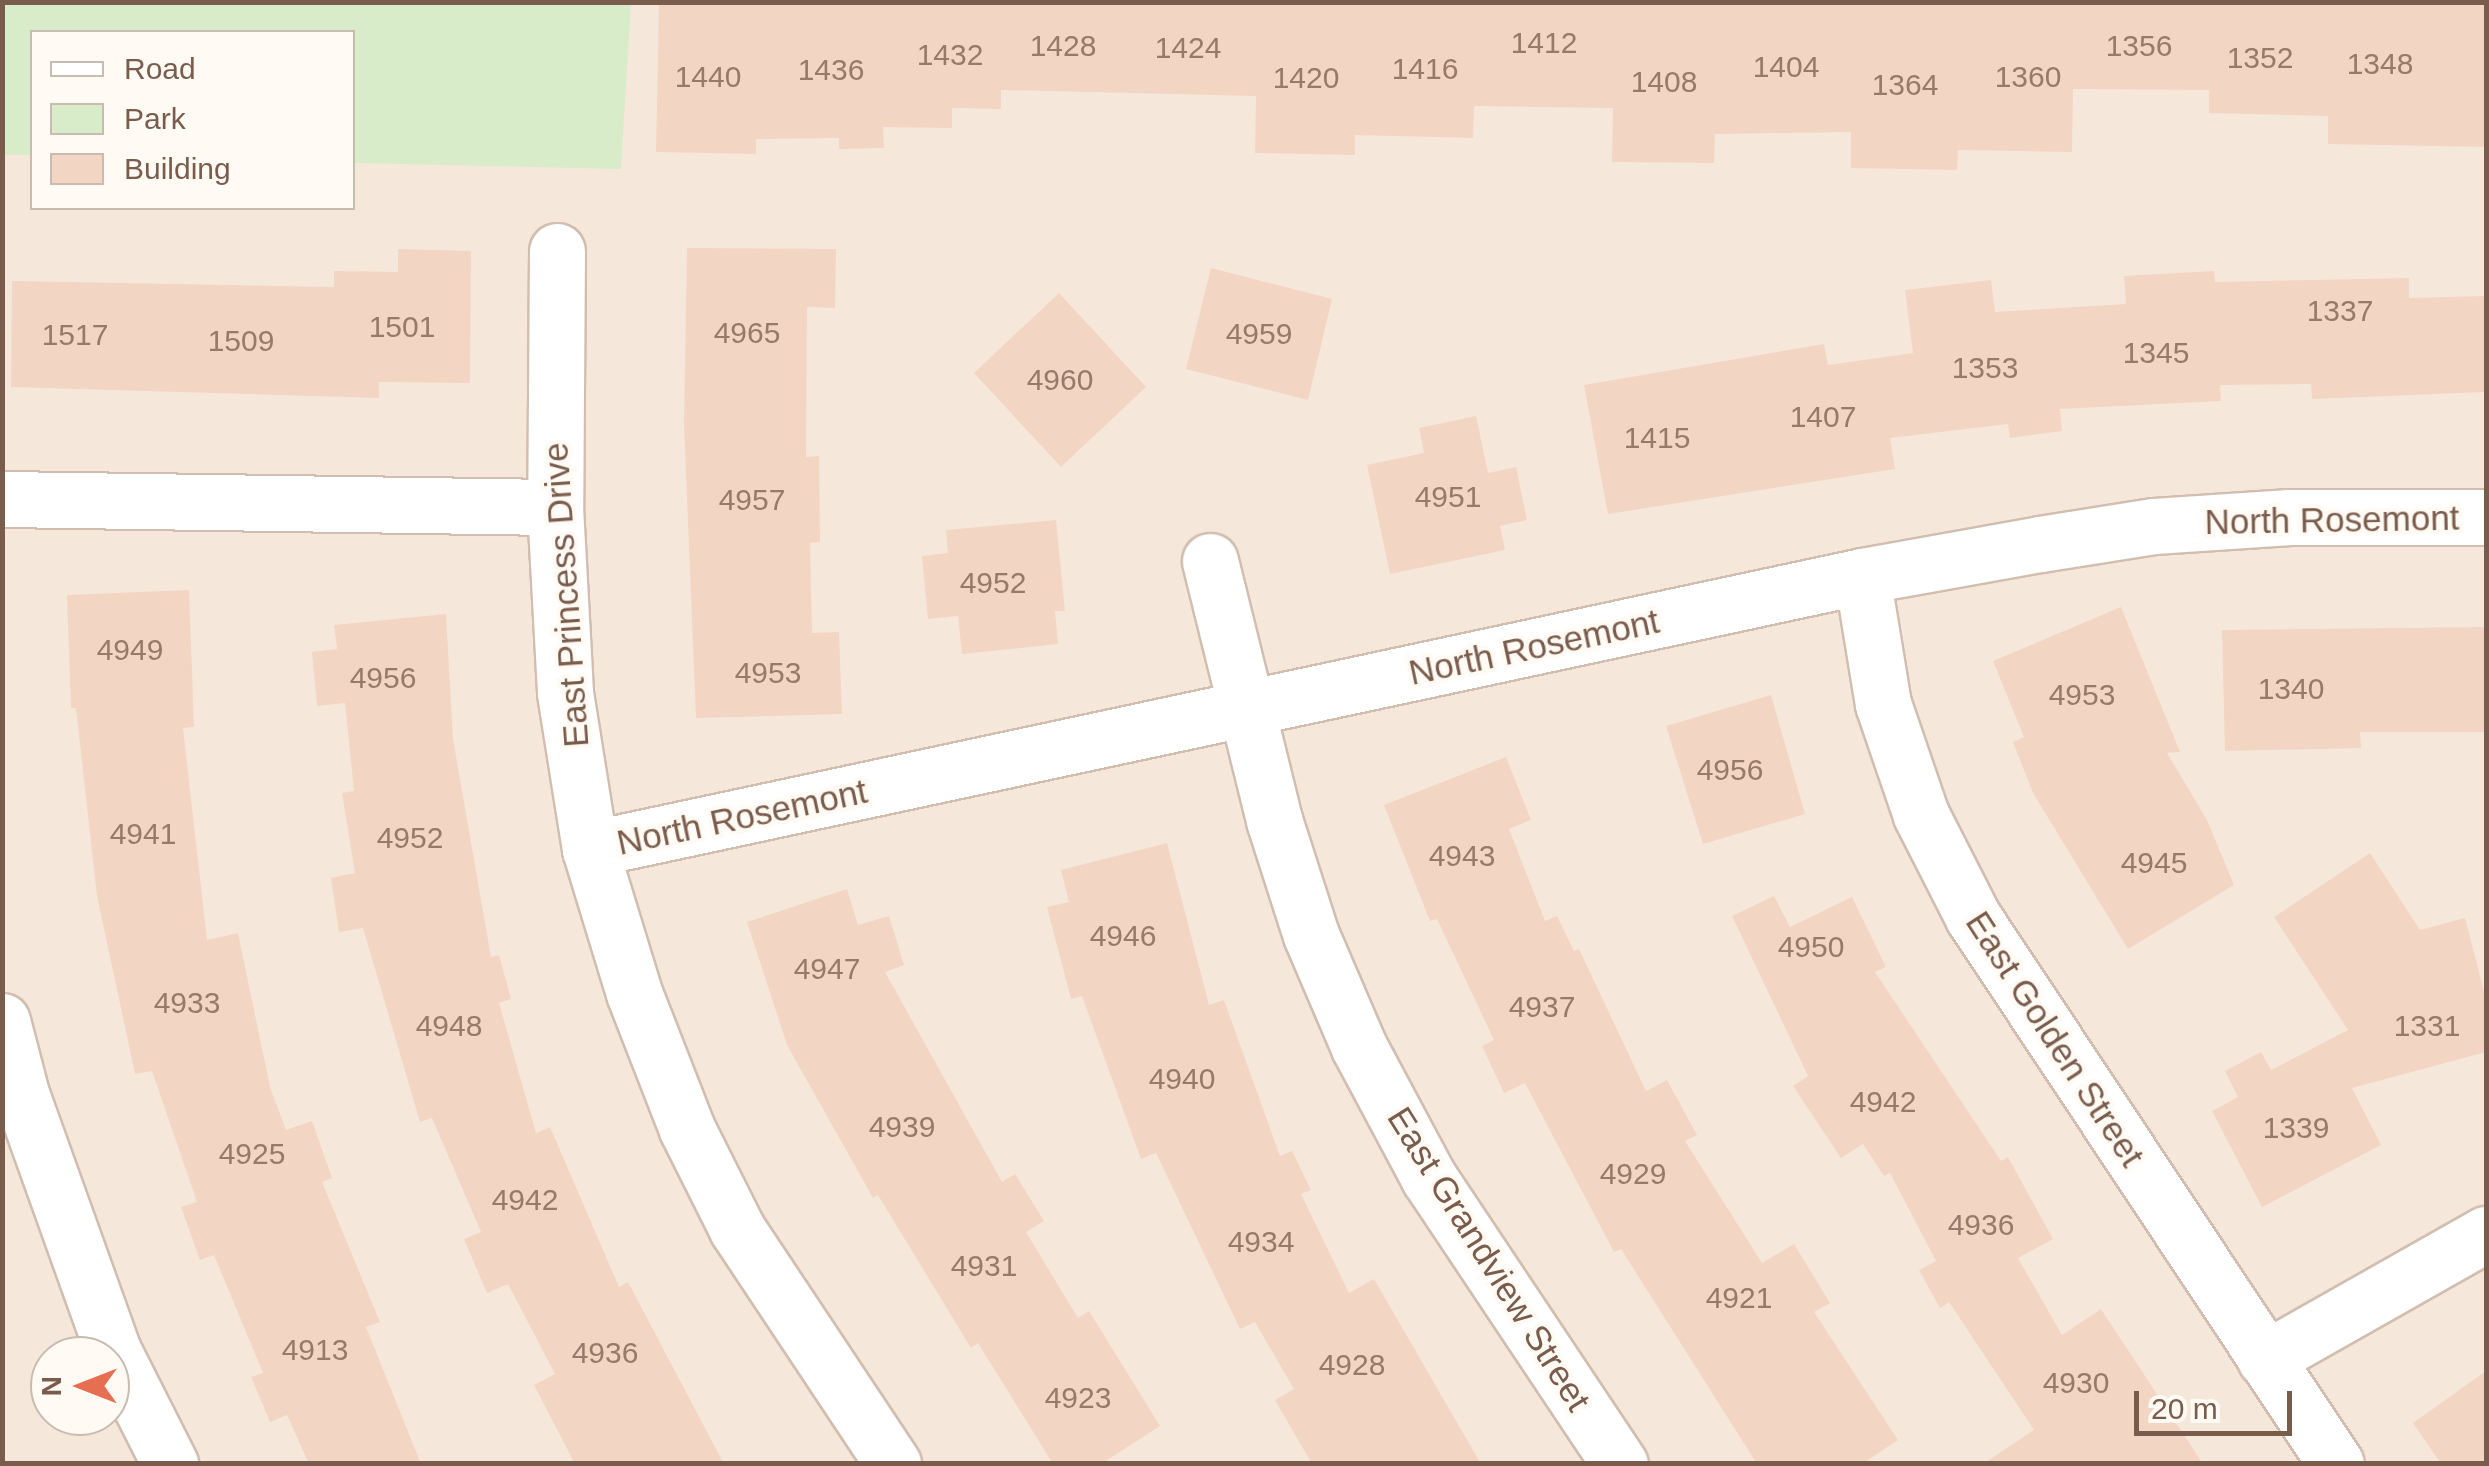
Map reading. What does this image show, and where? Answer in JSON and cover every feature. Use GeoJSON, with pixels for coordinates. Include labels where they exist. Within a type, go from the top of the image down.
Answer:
{"type":"FeatureCollection","features":[{"type":"Feature","properties":{"kind":"street","name":"East Princess Drive"},"geometry":{"type":"LineString","coordinates":[[557,250],[555,507],[565,693],[590,849],[634,994],[686,1129],[737,1229],[893,1464]]}},
{"type":"Feature","properties":{"kind":"street"},"geometry":{"type":"LineString","coordinates":[[2,500],[555,507]]}},
{"type":"Feature","properties":{"kind":"street","name":"North Rosemont"},"geometry":{"type":"LineString","coordinates":[[590,849],[1246,712],[1862,576],[2154,526],[2290,517],[2486,516]]}},
{"type":"Feature","properties":{"kind":"street","name":"East Grandview Street"},"geometry":{"type":"LineString","coordinates":[[1210,561],[1246,712],[1311,934],[1359,1046],[1429,1178],[1620,1464]]}},
{"type":"Feature","properties":{"kind":"street","name":"East Golden Street"},"geometry":{"type":"LineString","coordinates":[[1862,576],[1884,704],[1921,815],[1973,917],[2336,1464]]}},
{"type":"Feature","properties":{"kind":"street"},"geometry":{"type":"LineString","coordinates":[[2,1021],[21,1094],[113,1351],[170,1464]]}},
{"type":"Feature","properties":{"kind":"street"},"geometry":{"type":"LineString","coordinates":[[2266,1359],[2486,1234]]}},
{"type":"Feature","properties":{"kind":"shaded area"},"geometry":{"type":"Polygon","coordinates":[[[3,3],[2486,3],[2486,1463],[3,1464],[3,3]]]}},
{"type":"Feature","properties":{"kind":"green space"},"geometry":{"type":"Polygon","coordinates":[[[3,2],[631,3],[621,169],[355,163],[355,30],[30,30],[30,155],[3,155],[3,2]]]}},
{"type":"Feature","properties":{"kind":"building"},"geometry":{"type":"Polygon","coordinates":[[[659,2],[2486,2],[2486,147],[2328,144],[2328,116],[2209,113],[2209,90],[2073,89],[2072,152],[1958,150],[1957,170],[1851,168],[1851,132],[1715,134],[1714,163],[1612,162],[1613,108],[1474,106],[1473,138],[1355,135],[1355,155],[1255,153],[1256,96],[1001,90],[1001,109],[952,108],[952,128],[883,127],[884,148],[839,149],[839,138],[756,139],[756,154],[656,152],[659,2]]]}},
{"type":"Feature","properties":{"kind":"building"},"geometry":{"type":"Polygon","coordinates":[[[687,248],[836,249],[835,308],[807,307],[806,457],[819,456],[820,542],[810,543],[812,633],[839,632],[842,714],[696,718],[684,424],[687,248]]]}},
{"type":"Feature","properties":{"kind":"building"},"geometry":{"type":"Polygon","coordinates":[[[398,249],[471,251],[470,383],[379,382],[379,398],[11,387],[12,281],[334,287],[334,271],[398,272],[398,249]]]}},
{"type":"Feature","properties":{"kind":"building"},"geometry":{"type":"Polygon","coordinates":[[[1211,268],[1332,299],[1308,400],[1186,369],[1211,268]]]}},
{"type":"Feature","properties":{"kind":"building"},"geometry":{"type":"Polygon","coordinates":[[[2214,271],[2215,282],[2409,278],[2409,298],[2486,296],[2486,392],[2312,399],[2311,384],[2220,385],[2221,401],[2060,409],[2062,431],[2010,438],[2008,424],[1890,438],[1895,469],[1608,514],[1584,385],[1824,344],[1828,365],[1913,353],[1905,290],[1991,280],[1995,312],[2126,304],[2124,276],[2214,271]]]}},
{"type":"Feature","properties":{"kind":"building"},"geometry":{"type":"Polygon","coordinates":[[[1059,293],[1146,387],[1061,467],[974,373],[1059,293]]]}},
{"type":"Feature","properties":{"kind":"building"},"geometry":{"type":"Polygon","coordinates":[[[1476,416],[1488,473],[1516,467],[1527,520],[1500,526],[1505,550],[1390,574],[1367,465],[1424,453],[1419,428],[1476,416]]]}},
{"type":"Feature","properties":{"kind":"building"},"geometry":{"type":"Polygon","coordinates":[[[1056,520],[1065,611],[1055,611],[1058,644],[962,654],[958,616],[928,619],[922,556],[948,553],[946,530],[1056,520]]]}},
{"type":"Feature","properties":{"kind":"building"},"geometry":{"type":"Polygon","coordinates":[[[189,590],[194,727],[183,728],[207,940],[238,933],[270,1087],[286,1130],[312,1121],[332,1178],[322,1182],[380,1322],[366,1327],[421,1464],[309,1464],[287,1415],[270,1422],[251,1377],[263,1373],[214,1255],[200,1260],[181,1207],[197,1202],[152,1071],[135,1074],[97,896],[76,708],[71,708],[67,595],[189,590]]]}},
{"type":"Feature","properties":{"kind":"building"},"geometry":{"type":"Polygon","coordinates":[[[2121,607],[2180,752],[2167,753],[2207,820],[2234,885],[2128,949],[2033,793],[2013,742],[2024,737],[1993,661],[2121,607]]]}},
{"type":"Feature","properties":{"kind":"building"},"geometry":{"type":"Polygon","coordinates":[[[446,614],[453,739],[491,957],[499,955],[511,999],[499,1003],[536,1133],[550,1127],[619,1287],[628,1282],[724,1464],[575,1464],[534,1385],[555,1374],[508,1284],[487,1293],[464,1239],[481,1232],[432,1118],[420,1122],[363,928],[339,932],[331,878],[355,873],[342,793],[354,791],[345,703],[317,706],[312,652],[337,649],[334,625],[446,614]]]}},
{"type":"Feature","properties":{"kind":"building"},"geometry":{"type":"Polygon","coordinates":[[[2486,627],[2486,732],[2360,732],[2361,748],[2225,751],[2222,630],[2486,627]]]}},
{"type":"Feature","properties":{"kind":"building"},"geometry":{"type":"Polygon","coordinates":[[[1771,695],[1805,814],[1703,844],[1666,726],[1771,695]]]}},
{"type":"Feature","properties":{"kind":"building"},"geometry":{"type":"Polygon","coordinates":[[[1506,757],[1531,820],[1509,829],[1545,921],[1557,916],[1574,951],[1579,949],[1646,1091],[1667,1080],[1697,1135],[1685,1141],[1762,1263],[1794,1244],[1830,1303],[1814,1312],[1898,1440],[1862,1464],[1757,1464],[1621,1249],[1614,1252],[1525,1083],[1504,1093],[1482,1046],[1494,1040],[1437,919],[1430,921],[1384,805],[1506,757]]]}},
{"type":"Feature","properties":{"kind":"building"},"geometry":{"type":"Polygon","coordinates":[[[1167,843],[1209,1005],[1224,1000],[1280,1156],[1292,1151],[1311,1190],[1301,1194],[1349,1293],[1374,1279],[1481,1464],[1312,1464],[1275,1400],[1294,1389],[1255,1322],[1240,1329],[1156,1153],[1141,1159],[1082,996],[1071,999],[1047,907],[1069,902],[1061,870],[1167,843]]]}},
{"type":"Feature","properties":{"kind":"building"},"geometry":{"type":"Polygon","coordinates":[[[2370,853],[2420,930],[2465,918],[2486,999],[2486,1052],[2352,1088],[2381,1145],[2262,1207],[2212,1111],[2238,1097],[2225,1071],[2261,1052],[2271,1070],[2348,1030],[2274,917],[2370,853]]]}},
{"type":"Feature","properties":{"kind":"building"},"geometry":{"type":"Polygon","coordinates":[[[847,889],[858,925],[889,916],[904,965],[885,972],[1002,1182],[1015,1174],[1044,1221],[1026,1232],[1078,1318],[1089,1311],[1160,1426],[1101,1464],[1053,1464],[978,1343],[971,1348],[878,1195],[873,1198],[787,1045],[747,922],[847,889]]]}},
{"type":"Feature","properties":{"kind":"building"},"geometry":{"type":"Polygon","coordinates":[[[1774,896],[1790,927],[1852,897],[1886,967],[1875,972],[2001,1161],[2008,1157],[2053,1239],[2018,1258],[2062,1335],[2101,1309],[2203,1464],[1983,1464],[2034,1430],[1949,1302],[1940,1308],[1919,1270],[1936,1261],[1890,1173],[1884,1176],[1863,1144],[1841,1158],[1793,1086],[1808,1076],[1732,916],[1774,896]]]}},
{"type":"Feature","properties":{"kind":"building"},"geometry":{"type":"Polygon","coordinates":[[[2486,1371],[2486,1464],[2441,1464],[2413,1423],[2486,1371]]]}}]}
